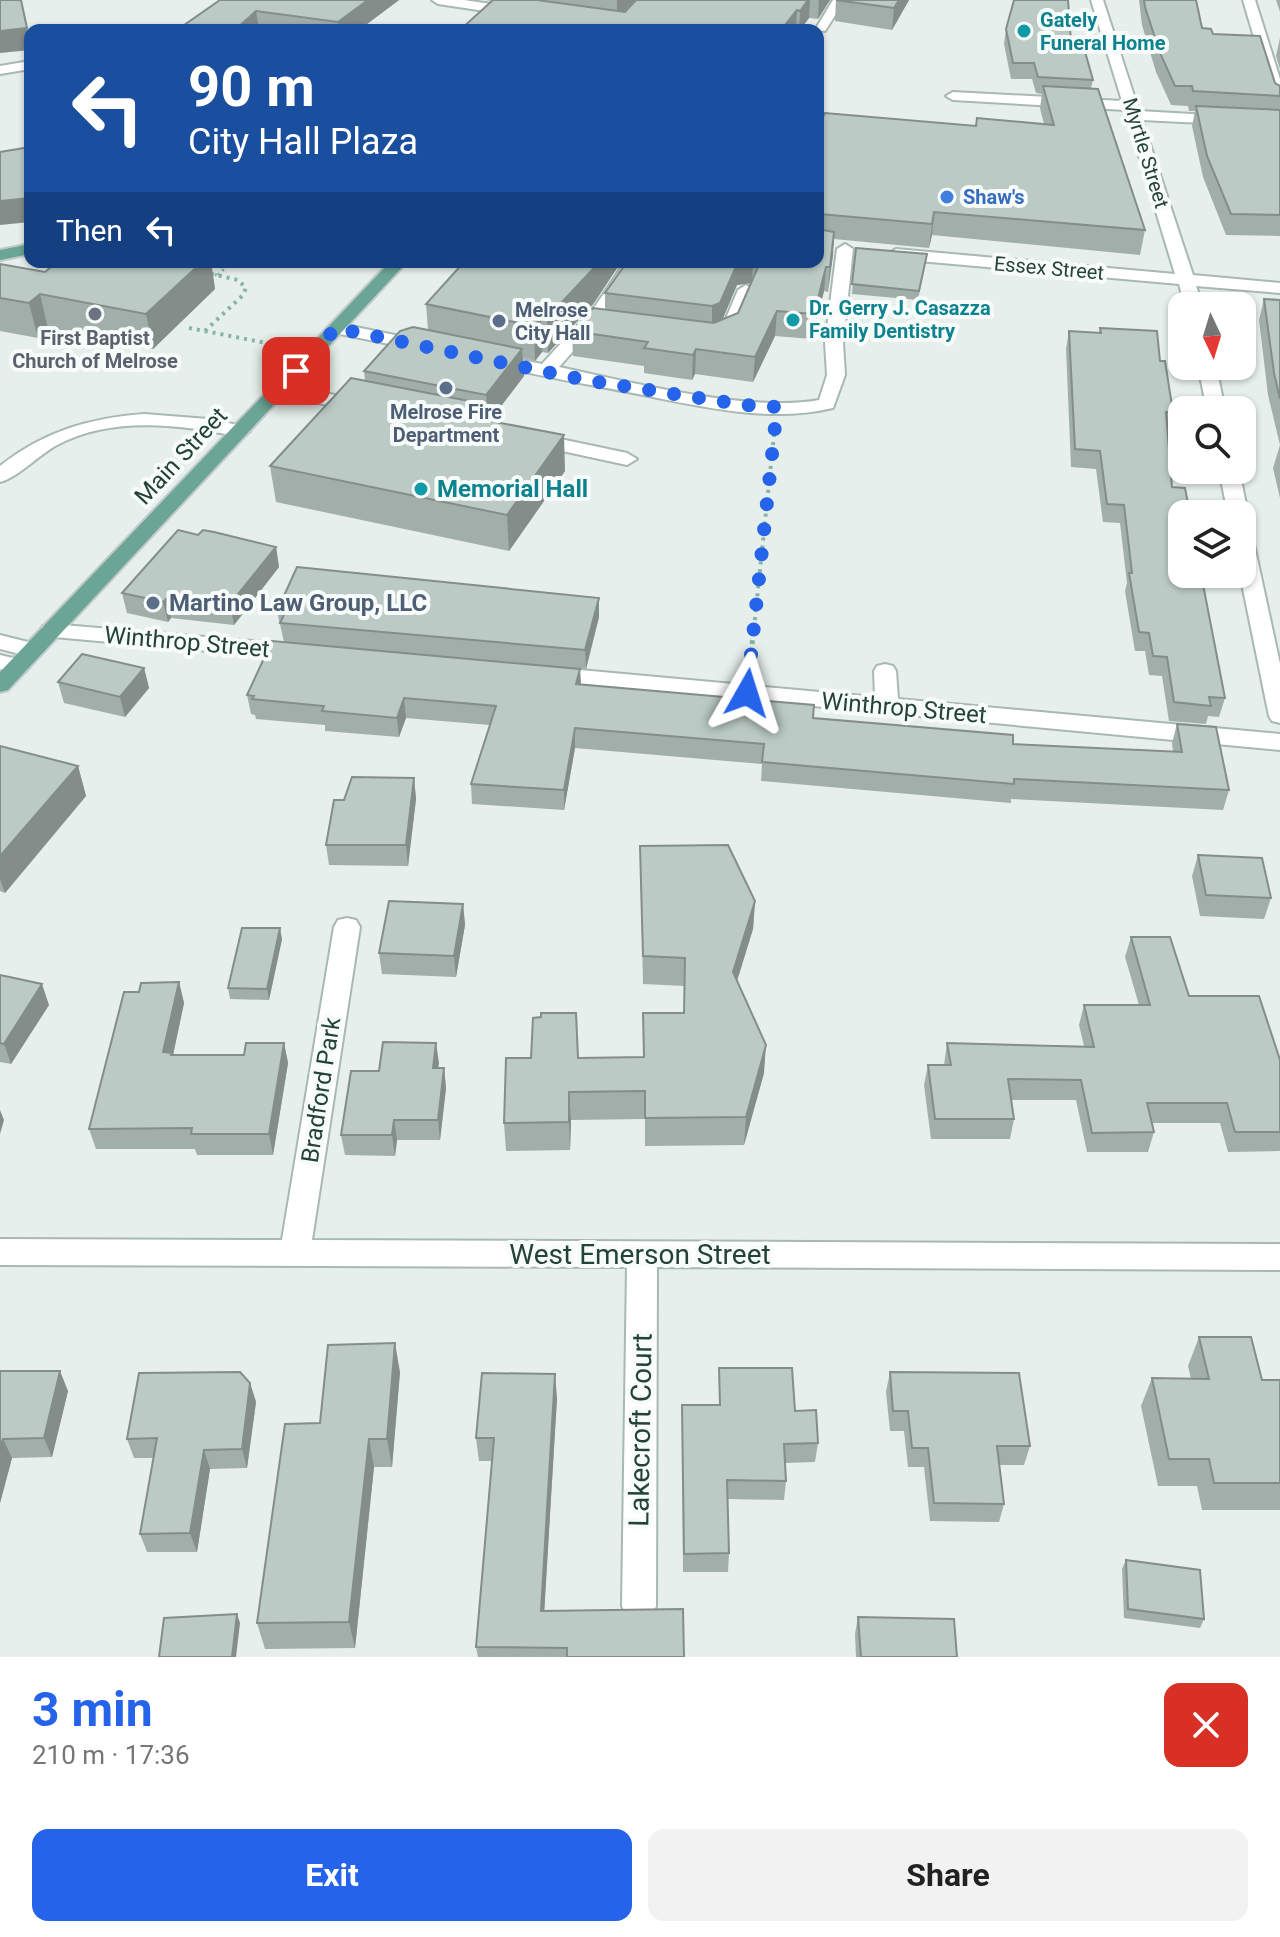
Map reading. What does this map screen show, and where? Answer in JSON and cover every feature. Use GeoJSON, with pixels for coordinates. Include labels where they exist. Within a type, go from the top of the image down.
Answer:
{"type":"FeatureCollection","features":[{"type":"Feature","properties":{"kind":"main road"},"geometry":{"type":"LineString","coordinates":[[0,255],[24,250]]}},
{"type":"Feature","properties":{"kind":"main road","name":"Main Street"},"geometry":{"type":"LineString","coordinates":[[0,685],[17,659],[51,631],[393,268]]}},
{"type":"Feature","properties":{"kind":"street"},"geometry":{"type":"LineString","coordinates":[[823,24],[839,0]]}},
{"type":"Feature","properties":{"kind":"street","name":"Myrtle Street"},"geometry":{"type":"LineString","coordinates":[[1097,0],[1190,292]]}},
{"type":"Feature","properties":{"kind":"street"},"geometry":{"type":"LineString","coordinates":[[1249,0],[1280,102]]}},
{"type":"Feature","properties":{"kind":"street"},"geometry":{"type":"LineString","coordinates":[[443,1],[529,14]]}},
{"type":"Feature","properties":{"kind":"street"},"geometry":{"type":"LineString","coordinates":[[0,70],[24,66]]}},
{"type":"Feature","properties":{"kind":"street"},"geometry":{"type":"LineString","coordinates":[[953,96],[1280,123]]}},
{"type":"Feature","properties":{"kind":"street","name":"Essex Street"},"geometry":{"type":"LineString","coordinates":[[777,407],[827,404],[836,375],[834,343],[853,250],[1280,288]]}},
{"type":"Feature","properties":{"kind":"street"},"geometry":{"type":"LineString","coordinates":[[545,372],[587,324],[629,268]]}},
{"type":"Feature","properties":{"kind":"street"},"geometry":{"type":"LineString","coordinates":[[706,340],[728,333],[746,290]]}},
{"type":"Feature","properties":{"kind":"street"},"geometry":{"type":"LineString","coordinates":[[587,324],[606,327]]}},
{"type":"Feature","properties":{"kind":"street"},"geometry":{"type":"LineString","coordinates":[[336,328],[443,350]]}},
{"type":"Feature","properties":{"kind":"street"},"geometry":{"type":"LineString","coordinates":[[473,356],[698,399],[777,407]]}},
{"type":"Feature","properties":{"kind":"street"},"geometry":{"type":"LineString","coordinates":[[279,390],[388,411]]}},
{"type":"Feature","properties":{"kind":"street"},"geometry":{"type":"LineString","coordinates":[[0,476],[24,456],[56,438],[122,420],[183,419],[241,431]]}},
{"type":"Feature","properties":{"kind":"street"},"geometry":{"type":"LineString","coordinates":[[512,435],[627,459]]}},
{"type":"Feature","properties":{"kind":"street"},"geometry":{"type":"LineString","coordinates":[[1253,588],[1280,716]]}},
{"type":"Feature","properties":{"kind":"street"},"geometry":{"type":"LineString","coordinates":[[1255,600],[1280,601]]}},
{"type":"Feature","properties":{"kind":"street","name":"Winthrop Street"},"geometry":{"type":"LineString","coordinates":[[51,631],[320,653]]}},
{"type":"Feature","properties":{"kind":"street"},"geometry":{"type":"LineString","coordinates":[[0,642],[17,659]]}},
{"type":"Feature","properties":{"kind":"street"},"geometry":{"type":"LineString","coordinates":[[885,671],[887,706]]}},
{"type":"Feature","properties":{"kind":"street","name":"Winthrop Street"},"geometry":{"type":"LineString","coordinates":[[526,672],[1280,742]]}},
{"type":"Feature","properties":{"kind":"street","name":"Bradford Park"},"geometry":{"type":"LineString","coordinates":[[295,1253],[347,927]]}},
{"type":"Feature","properties":{"kind":"street","name":"West Emerson Street"},"geometry":{"type":"LineString","coordinates":[[0,1252],[1280,1257]]}},
{"type":"Feature","properties":{"kind":"street","name":"Lakecroft Court"},"geometry":{"type":"LineString","coordinates":[[639,1606],[642,1254]]}},
{"type":"Feature","properties":{"kind":"path"},"geometry":{"type":"LineString","coordinates":[[217,276],[225,268]]}},
{"type":"Feature","properties":{"kind":"path"},"geometry":{"type":"LineString","coordinates":[[200,270],[240,281],[245,291],[205,331]]}},
{"type":"Feature","properties":{"kind":"path"},"geometry":{"type":"LineString","coordinates":[[189,328],[314,352]]}},
{"type":"Feature","properties":{"kind":"path"},"geometry":{"type":"LineString","coordinates":[[747,693],[777,407]]}},
{"type":"Feature","properties":{"kind":"building"},"geometry":{"type":"Polygon","coordinates":[[[0,0],[21,0],[26,24],[24,28],[0,31],[0,0]]]}},
{"type":"Feature","properties":{"kind":"building"},"geometry":{"type":"Polygon","coordinates":[[[220,0],[368,0],[338,22],[256,11],[242,24],[186,24],[220,0]]]}},
{"type":"Feature","properties":{"kind":"building"},"geometry":{"type":"Polygon","coordinates":[[[493,0],[537,0],[625,12],[636,0],[808,0],[786,24],[467,24],[493,0]]]}},
{"type":"Feature","properties":{"kind":"building"},"geometry":{"type":"Polygon","coordinates":[[[836,0],[899,0],[894,8],[836,0]]]}},
{"type":"Feature","properties":{"kind":"building"},"geometry":{"type":"Polygon","coordinates":[[[1014,0],[1068,0],[1071,41],[1082,41],[1093,80],[1038,77],[1034,63],[1013,63],[1006,29],[1014,0]]]}},
{"type":"Feature","properties":{"kind":"building"},"geometry":{"type":"Polygon","coordinates":[[[1144,0],[1196,0],[1202,28],[1211,29],[1213,34],[1260,36],[1275,83],[1280,86],[1280,96],[1193,91],[1192,86],[1175,86],[1160,53],[1144,0]]]}},
{"type":"Feature","properties":{"kind":"building","name":"Shaw's"},"geometry":{"type":"Polygon","coordinates":[[[1043,86],[1098,89],[1145,230],[934,212],[932,224],[824,214],[825,113],[976,126],[977,118],[1054,125],[1043,86]]]}},
{"type":"Feature","properties":{"kind":"building"},"geometry":{"type":"Polygon","coordinates":[[[1196,106],[1280,110],[1280,215],[1231,214],[1207,156],[1196,106]]]}},
{"type":"Feature","properties":{"kind":"building"},"geometry":{"type":"Polygon","coordinates":[[[24,148],[24,199],[0,201],[0,152],[24,148]]]}},
{"type":"Feature","properties":{"kind":"building"},"geometry":{"type":"Polygon","coordinates":[[[824,230],[834,232],[830,267],[826,267],[814,314],[777,311],[755,357],[696,349],[693,355],[644,348],[648,342],[572,331],[593,308],[714,323],[738,313],[758,268],[824,268],[824,230]]]}},
{"type":"Feature","properties":{"kind":"building"},"geometry":{"type":"Polygon","coordinates":[[[856,248],[927,254],[919,291],[852,284],[856,248]]]}},
{"type":"Feature","properties":{"kind":"building"},"geometry":{"type":"Polygon","coordinates":[[[0,264],[45,272],[50,268],[196,268],[146,314],[40,294],[29,303],[0,298],[0,264]]]}},
{"type":"Feature","properties":{"kind":"building","name":"Melrose City Hall"},"geometry":{"type":"Polygon","coordinates":[[[459,268],[594,268],[547,318],[541,317],[534,326],[426,304],[459,268]]]}},
{"type":"Feature","properties":{"kind":"building"},"geometry":{"type":"Polygon","coordinates":[[[623,268],[735,268],[720,303],[712,306],[605,293],[623,268]]]}},
{"type":"Feature","properties":{"kind":"building"},"geometry":{"type":"Polygon","coordinates":[[[1264,299],[1280,300],[1280,399],[1274,373],[1264,299]]]}},
{"type":"Feature","properties":{"kind":"building"},"geometry":{"type":"Polygon","coordinates":[[[413,327],[522,349],[486,395],[364,371],[400,331],[413,327]]]}},
{"type":"Feature","properties":{"kind":"building"},"geometry":{"type":"Polygon","coordinates":[[[1100,328],[1157,331],[1160,361],[1165,361],[1170,396],[1166,412],[1168,484],[1185,488],[1187,500],[1168,500],[1168,588],[1204,588],[1225,698],[1209,697],[1211,706],[1174,702],[1167,657],[1153,656],[1149,633],[1139,632],[1129,573],[1132,573],[1124,505],[1107,504],[1100,451],[1075,449],[1069,331],[1101,333],[1100,328]]]}},
{"type":"Feature","properties":{"kind":"building"},"geometry":{"type":"Polygon","coordinates":[[[351,378],[474,402],[464,416],[564,435],[507,515],[270,466],[351,378]]]}},
{"type":"Feature","properties":{"kind":"building"},"geometry":{"type":"Polygon","coordinates":[[[178,530],[198,535],[203,530],[276,547],[230,604],[167,598],[163,602],[122,593],[178,530]]]}},
{"type":"Feature","properties":{"kind":"building"},"geometry":{"type":"Polygon","coordinates":[[[297,567],[599,598],[585,650],[280,623],[286,611],[277,611],[297,567]]]}},
{"type":"Feature","properties":{"kind":"building"},"geometry":{"type":"Polygon","coordinates":[[[272,641],[580,669],[576,684],[814,705],[813,718],[1013,735],[1013,744],[1182,752],[1177,724],[1216,727],[1229,790],[1014,779],[1014,784],[762,762],[764,744],[575,728],[564,790],[471,784],[496,706],[404,698],[397,718],[322,711],[324,706],[252,699],[254,696],[247,695],[272,641]]]}},
{"type":"Feature","properties":{"kind":"building"},"geometry":{"type":"Polygon","coordinates":[[[82,654],[144,668],[120,697],[58,682],[82,654]]]}},
{"type":"Feature","properties":{"kind":"building"},"geometry":{"type":"Polygon","coordinates":[[[0,746],[78,766],[0,856],[0,746]]]}},
{"type":"Feature","properties":{"kind":"building"},"geometry":{"type":"Polygon","coordinates":[[[352,777],[414,778],[406,845],[326,845],[334,800],[344,800],[352,777]]]}},
{"type":"Feature","properties":{"kind":"building"},"geometry":{"type":"Polygon","coordinates":[[[728,845],[755,901],[733,972],[766,1045],[746,1117],[645,1118],[645,1091],[569,1092],[569,1122],[504,1123],[506,1058],[531,1058],[533,1018],[541,1017],[541,1013],[576,1013],[578,1058],[644,1057],[643,1013],[684,1013],[685,958],[643,956],[640,846],[728,845]]]}},
{"type":"Feature","properties":{"kind":"building"},"geometry":{"type":"Polygon","coordinates":[[[1198,855],[1262,858],[1271,898],[1206,895],[1198,855]]]}},
{"type":"Feature","properties":{"kind":"building"},"geometry":{"type":"Polygon","coordinates":[[[389,901],[463,904],[454,956],[379,953],[389,901]]]}},
{"type":"Feature","properties":{"kind":"building"},"geometry":{"type":"Polygon","coordinates":[[[242,928],[280,928],[267,989],[228,988],[242,928]]]}},
{"type":"Feature","properties":{"kind":"building"},"geometry":{"type":"Polygon","coordinates":[[[1131,937],[1170,937],[1189,996],[1259,996],[1280,1060],[1280,1132],[1235,1132],[1227,1103],[1147,1103],[1154,1132],[1092,1133],[1081,1080],[1008,1079],[1014,1119],[935,1119],[928,1065],[951,1065],[947,1043],[1094,1047],[1084,1005],[1150,1005],[1131,937]]]}},
{"type":"Feature","properties":{"kind":"building"},"geometry":{"type":"Polygon","coordinates":[[[0,975],[42,984],[4,1044],[0,1043],[0,975]]]}},
{"type":"Feature","properties":{"kind":"building"},"geometry":{"type":"Polygon","coordinates":[[[179,982],[163,1052],[171,1055],[244,1055],[246,1043],[284,1043],[269,1134],[191,1134],[192,1128],[89,1129],[124,992],[139,992],[141,983],[179,982]]]}},
{"type":"Feature","properties":{"kind":"building"},"geometry":{"type":"Polygon","coordinates":[[[383,1042],[436,1043],[433,1068],[444,1068],[438,1120],[394,1120],[392,1135],[341,1135],[351,1071],[379,1071],[383,1042]]]}},
{"type":"Feature","properties":{"kind":"building"},"geometry":{"type":"Polygon","coordinates":[[[1199,1337],[1251,1337],[1262,1380],[1280,1380],[1280,1483],[1214,1483],[1209,1459],[1169,1459],[1152,1378],[1209,1379],[1199,1337]]]}},
{"type":"Feature","properties":{"kind":"building"},"geometry":{"type":"Polygon","coordinates":[[[395,1343],[387,1439],[369,1439],[349,1622],[257,1623],[285,1424],[320,1423],[328,1345],[395,1343]]]}},
{"type":"Feature","properties":{"kind":"building"},"geometry":{"type":"Polygon","coordinates":[[[719,1368],[792,1368],[795,1411],[816,1410],[818,1443],[784,1444],[786,1481],[727,1480],[729,1553],[684,1554],[682,1405],[720,1405],[719,1368]]]}},
{"type":"Feature","properties":{"kind":"building"},"geometry":{"type":"Polygon","coordinates":[[[0,1371],[60,1371],[44,1438],[3,1439],[0,1448],[0,1371]]]}},
{"type":"Feature","properties":{"kind":"building"},"geometry":{"type":"Polygon","coordinates":[[[240,1372],[250,1383],[242,1449],[204,1450],[190,1533],[140,1534],[157,1438],[127,1439],[139,1373],[240,1372]]]}},
{"type":"Feature","properties":{"kind":"building"},"geometry":{"type":"Polygon","coordinates":[[[890,1372],[1019,1373],[1030,1446],[997,1446],[1004,1504],[934,1503],[928,1448],[912,1448],[908,1411],[893,1411],[890,1372]]]}},
{"type":"Feature","properties":{"kind":"building"},"geometry":{"type":"Polygon","coordinates":[[[482,1373],[555,1374],[541,1611],[683,1609],[684,1657],[567,1657],[567,1648],[476,1647],[494,1438],[476,1438],[482,1373]]]}},
{"type":"Feature","properties":{"kind":"building"},"geometry":{"type":"Polygon","coordinates":[[[1126,1560],[1200,1570],[1204,1619],[1128,1609],[1126,1560]]]}},
{"type":"Feature","properties":{"kind":"building"},"geometry":{"type":"Polygon","coordinates":[[[237,1614],[232,1657],[159,1657],[164,1618],[237,1614]]]}},
{"type":"Feature","properties":{"kind":"building"},"geometry":{"type":"Polygon","coordinates":[[[858,1617],[954,1619],[957,1657],[861,1657],[858,1617]]]}},
{"type":"Feature","properties":{"kind":"place","name":"Gately Funeral Home"},"geometry":{"type":"Point","coordinates":[1024,31]}},
{"type":"Feature","properties":{"kind":"place","name":"Shaw's"},"geometry":{"type":"Point","coordinates":[947,197]}},
{"type":"Feature","properties":{"kind":"place","name":"First Baptist Church of Melrose"},"geometry":{"type":"Point","coordinates":[95,314]}},
{"type":"Feature","properties":{"kind":"place","name":"Dr. Gerry J. Casazza Family Dentistry"},"geometry":{"type":"Point","coordinates":[793,320]}},
{"type":"Feature","properties":{"kind":"place","name":"Melrose City Hall"},"geometry":{"type":"Point","coordinates":[499,321]}},
{"type":"Feature","properties":{"kind":"place","name":"Melrose Fire Department"},"geometry":{"type":"Point","coordinates":[446,388]}},
{"type":"Feature","properties":{"kind":"place","name":"Memorial Hall"},"geometry":{"type":"Point","coordinates":[421,489]}},
{"type":"Feature","properties":{"kind":"place","name":"Martino Law Group, LLC"},"geometry":{"type":"Point","coordinates":[153,603]}},
{"type":"Feature","properties":{"kind":"route"},"geometry":{"type":"LineString","coordinates":[[296,371],[336,328],[585,380],[744,405],[777,407],[747,693]]}}]}
